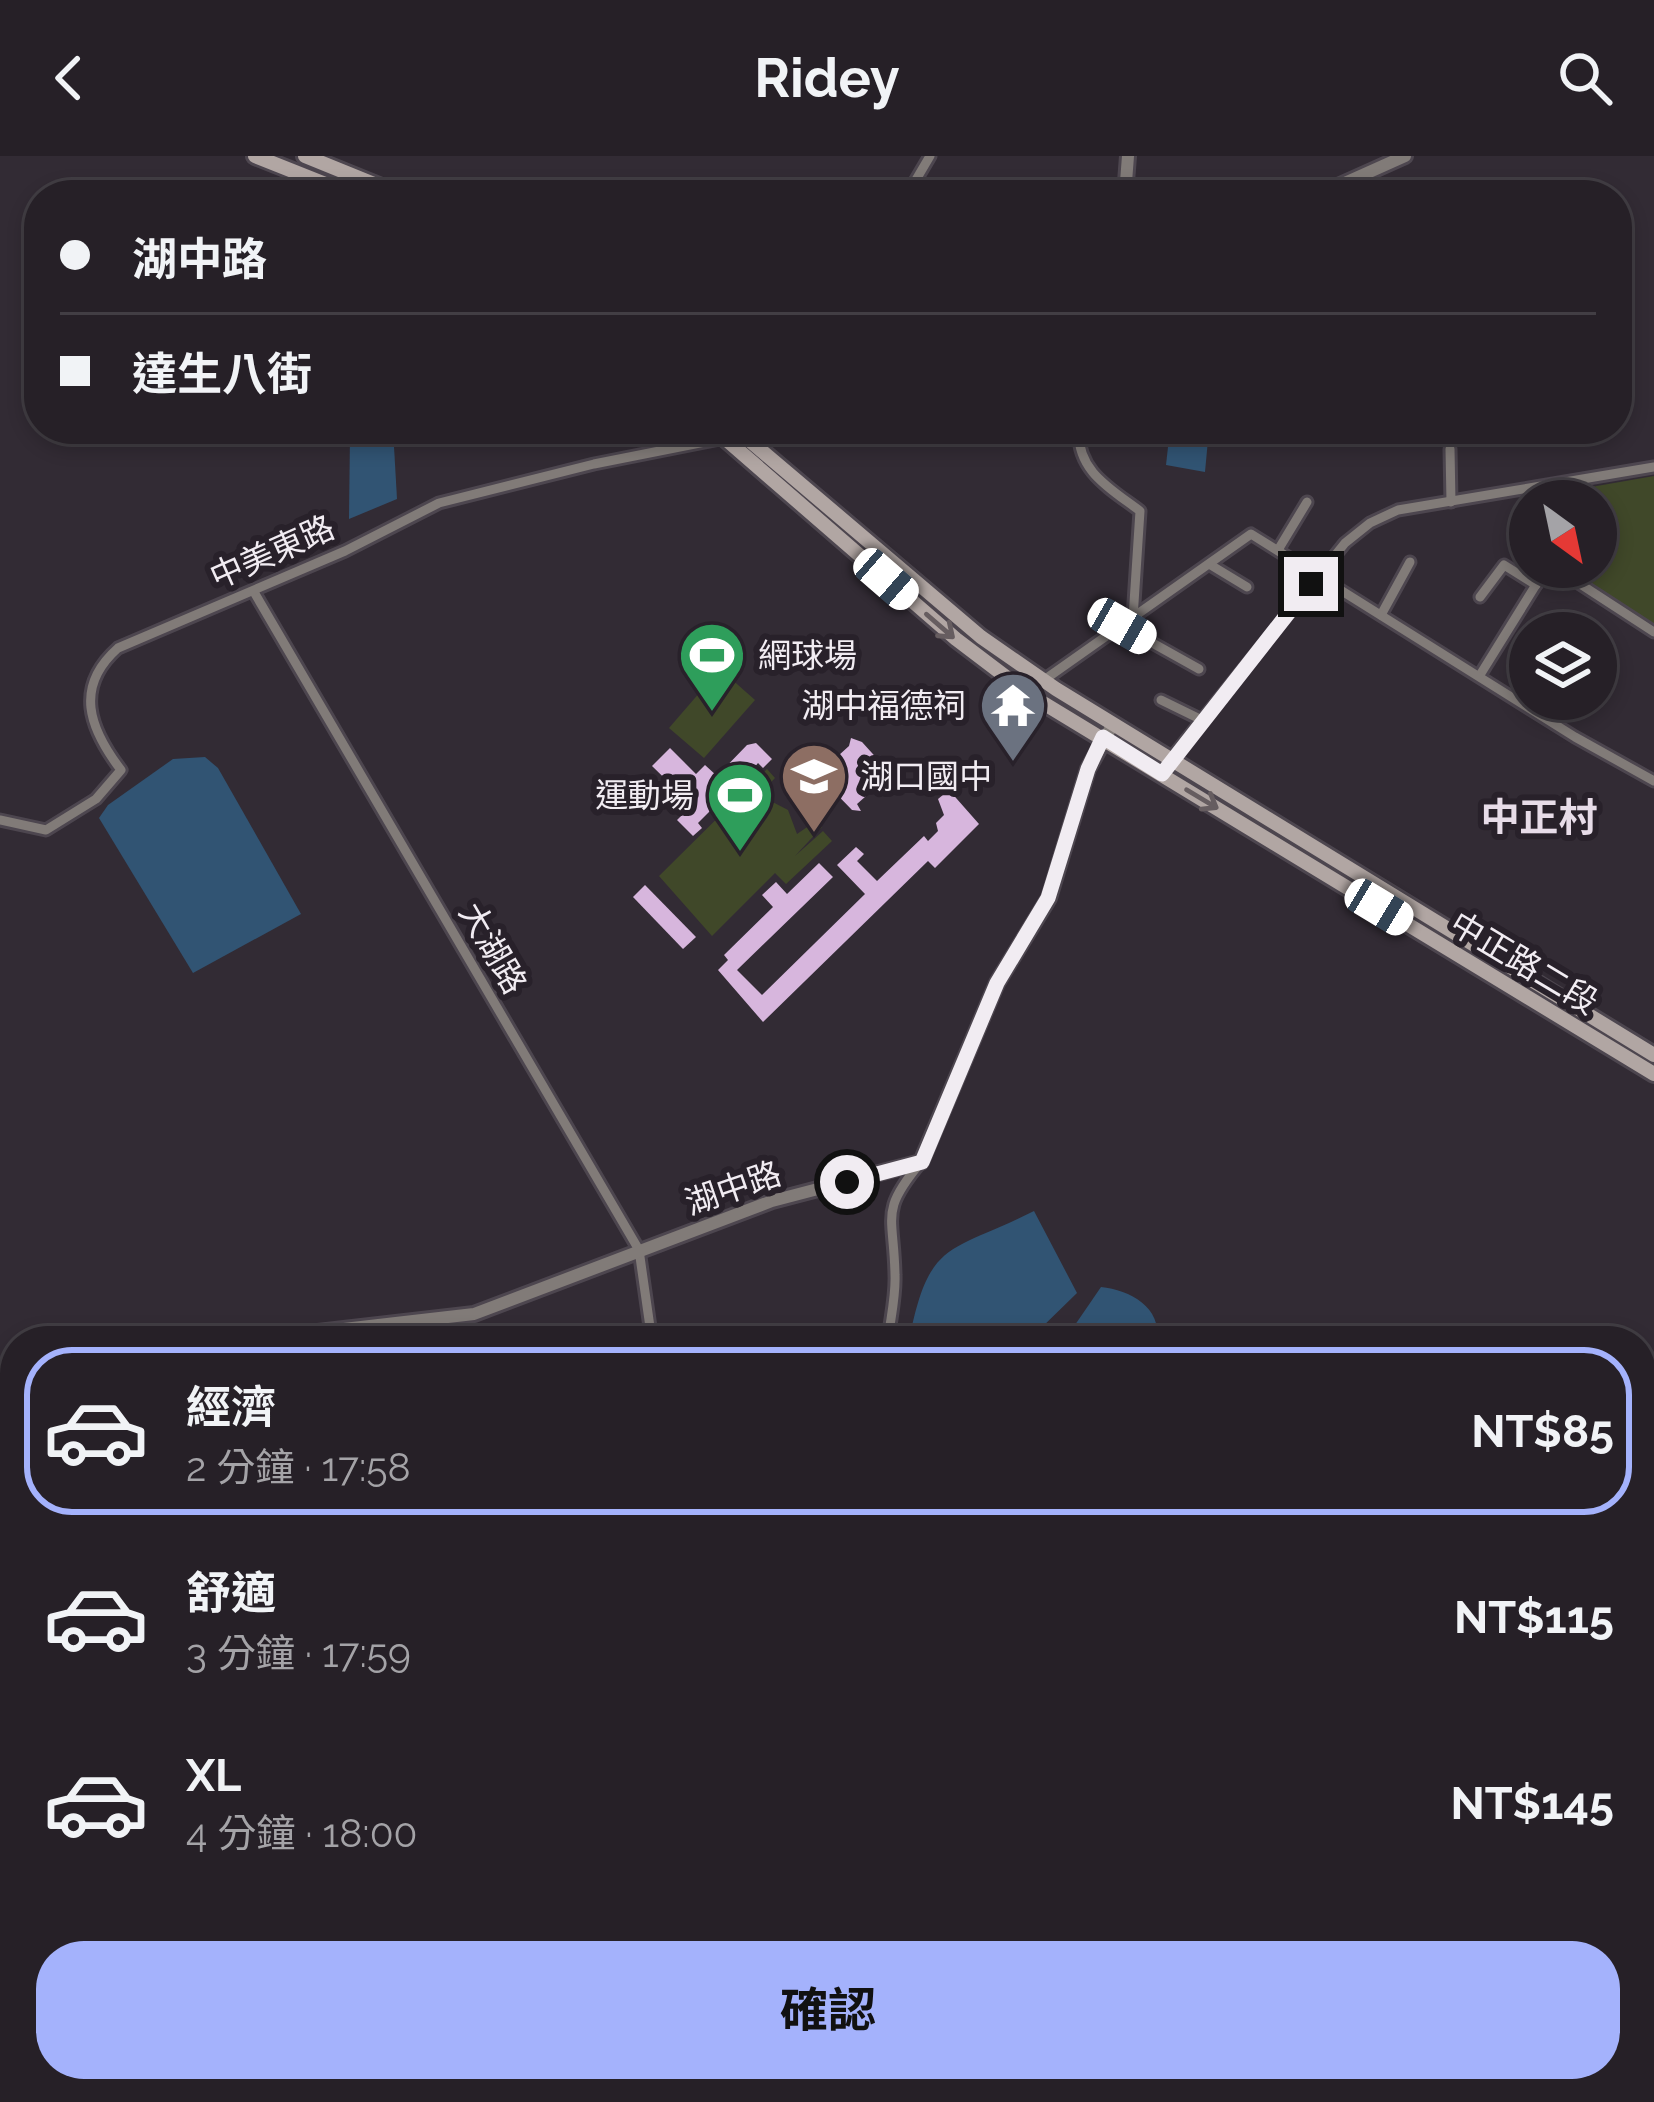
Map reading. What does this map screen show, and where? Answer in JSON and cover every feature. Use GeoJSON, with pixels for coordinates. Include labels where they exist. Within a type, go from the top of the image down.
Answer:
{"type":"FeatureCollection","features":[{"type":"Feature","properties":{"kind":"main road"},"geometry":{"type":"LineString","coordinates":[[255,156],[315,180]]}},
{"type":"Feature","properties":{"kind":"main road"},"geometry":{"type":"LineString","coordinates":[[305,156],[364,180]]}},
{"type":"Feature","properties":{"kind":"main road","name":"中正路二段"},"geometry":{"type":"LineString","coordinates":[[741,444],[956,639],[1030,695],[1108,730]]}},
{"type":"Feature","properties":{"kind":"main road","name":"中正路二段"},"geometry":{"type":"LineString","coordinates":[[743,444],[947,609],[1108,730],[1654,1074]]}},
{"type":"Feature","properties":{"kind":"main road","name":"中正路二段"},"geometry":{"type":"LineString","coordinates":[[1166,767],[1654,1055]]}},
{"type":"Feature","properties":{"kind":"street"},"geometry":{"type":"LineString","coordinates":[[1351,180],[1405,156]]}},
{"type":"Feature","properties":{"kind":"street","name":"中美東路"},"geometry":{"type":"LineString","coordinates":[[0,820],[46,830],[97,799],[121,770],[100,742],[89,685],[101,663],[118,648],[254,592],[439,503],[681,444]]}},
{"type":"Feature","properties":{"kind":"street"},"geometry":{"type":"LineString","coordinates":[[1078,444],[1091,475],[1140,512],[1133,618]]}},
{"type":"Feature","properties":{"kind":"street"},"geometry":{"type":"LineString","coordinates":[[1450,449],[1451,502]]}},
{"type":"Feature","properties":{"kind":"street"},"geometry":{"type":"LineString","coordinates":[[1579,480],[1654,466]]}},
{"type":"Feature","properties":{"kind":"street"},"geometry":{"type":"LineString","coordinates":[[1166,767],[1318,576],[1370,523],[1398,510],[1509,492]]}},
{"type":"Feature","properties":{"kind":"street"},"geometry":{"type":"LineString","coordinates":[[1278,550],[1307,502]]}},
{"type":"Feature","properties":{"kind":"street"},"geometry":{"type":"LineString","coordinates":[[1044,680],[1251,534],[1509,691]]}},
{"type":"Feature","properties":{"kind":"street"},"geometry":{"type":"LineString","coordinates":[[1382,615],[1410,562]]}},
{"type":"Feature","properties":{"kind":"street"},"geometry":{"type":"LineString","coordinates":[[1209,564],[1246,587]]}},
{"type":"Feature","properties":{"kind":"street"},"geometry":{"type":"LineString","coordinates":[[1480,597],[1504,565],[1509,568]]}},
{"type":"Feature","properties":{"kind":"street"},"geometry":{"type":"LineString","coordinates":[[1480,675],[1534,588]]}},
{"type":"Feature","properties":{"kind":"street"},"geometry":{"type":"LineString","coordinates":[[1584,588],[1654,632]]}},
{"type":"Feature","properties":{"kind":"street","name":"大湖路"},"geometry":{"type":"LineString","coordinates":[[254,592],[639,1250],[650,1326]]}},
{"type":"Feature","properties":{"kind":"street"},"geometry":{"type":"LineString","coordinates":[[1122,626],[1199,669]]}},
{"type":"Feature","properties":{"kind":"street"},"geometry":{"type":"LineString","coordinates":[[1161,700],[1202,720]]}},
{"type":"Feature","properties":{"kind":"street"},"geometry":{"type":"LineString","coordinates":[[1558,720],[1654,781]]}},
{"type":"Feature","properties":{"kind":"street"},"geometry":{"type":"LineString","coordinates":[[889,1326],[896,1279],[890,1211],[896,1192],[922,1162],[997,983],[1048,898],[1088,769],[1108,730]]}},
{"type":"Feature","properties":{"kind":"street","name":"湖中路"},"geometry":{"type":"LineString","coordinates":[[369,1326],[474,1314],[772,1202],[922,1162]]}},
{"type":"Feature","properties":{"kind":"green space"},"geometry":{"type":"Polygon","coordinates":[[[1654,476],[1654,624],[1598,588],[1617,588],[1617,482],[1654,476]]]}},
{"type":"Feature","properties":{"kind":"green space","name":"網球場"},"geometry":{"type":"Polygon","coordinates":[[[720,669],[755,700],[704,758],[669,728],[720,669]]]}},
{"type":"Feature","properties":{"kind":"green space"},"geometry":{"type":"Polygon","coordinates":[[[767,769],[775,778],[759,795],[788,810],[797,834],[816,821],[822,827],[795,856],[823,831],[832,841],[786,884],[775,873],[712,936],[659,876],[767,769]]]}},
{"type":"Feature","properties":{"kind":"water"},"geometry":{"type":"Polygon","coordinates":[[[350,444],[394,444],[397,499],[349,519],[350,444]]]}},
{"type":"Feature","properties":{"kind":"water"},"geometry":{"type":"Polygon","coordinates":[[[1168,444],[1208,444],[1205,472],[1166,465],[1168,444]]]}},
{"type":"Feature","properties":{"kind":"water"},"geometry":{"type":"Polygon","coordinates":[[[205,757],[218,768],[301,914],[193,973],[99,818],[108,805],[173,759],[205,757]]]}},
{"type":"Feature","properties":{"kind":"water"},"geometry":{"type":"Polygon","coordinates":[[[1034,1211],[1077,1293],[1043,1326],[913,1326],[935,1266],[962,1244],[1034,1211]]]}},
{"type":"Feature","properties":{"kind":"water"},"geometry":{"type":"Polygon","coordinates":[[[1101,1287],[1142,1302],[1156,1326],[1074,1326],[1101,1287]]]}},
{"type":"Feature","properties":{"kind":"building"},"geometry":{"type":"Polygon","coordinates":[[[851,738],[862,742],[891,774],[890,787],[883,781],[857,804],[861,811],[852,810],[817,774],[821,765],[828,765],[849,746],[851,738]]]}},
{"type":"Feature","properties":{"kind":"building"},"geometry":{"type":"Polygon","coordinates":[[[756,743],[772,759],[763,768],[758,763],[723,806],[719,802],[698,823],[702,828],[693,836],[677,820],[692,805],[652,766],[670,748],[696,774],[705,765],[717,776],[747,745],[756,743]]]}},
{"type":"Feature","properties":{"kind":"building"},"geometry":{"type":"Polygon","coordinates":[[[949,790],[979,824],[935,868],[928,861],[763,1022],[718,970],[728,960],[724,955],[773,907],[762,895],[776,882],[787,894],[819,863],[833,877],[737,970],[762,995],[865,894],[837,865],[856,847],[864,854],[857,861],[877,881],[924,836],[928,841],[938,831],[936,823],[944,815],[938,799],[949,790]]]}},
{"type":"Feature","properties":{"kind":"building"},"geometry":{"type":"Polygon","coordinates":[[[645,885],[696,937],[683,949],[633,897],[645,885]]]}},
{"type":"Feature","properties":{"kind":"place","name":"網球場"},"geometry":{"type":"Point","coordinates":[712,714]}},
{"type":"Feature","properties":{"kind":"place","name":"湖中福德祠"},"geometry":{"type":"Point","coordinates":[1013,764]}},
{"type":"Feature","properties":{"kind":"place","name":"湖口國中"},"geometry":{"type":"Point","coordinates":[814,835]}},
{"type":"Feature","properties":{"kind":"place","name":"運動場"},"geometry":{"type":"Point","coordinates":[740,854]}},
{"type":"Feature","properties":{"kind":"district","name":"中正村"},"geometry":{"type":"Point","coordinates":[1539,817]}},
{"type":"Feature","properties":{"kind":"route"},"geometry":{"type":"LineString","coordinates":[[847,1182],[922,1162],[997,983],[1048,898],[1088,769],[1103,737],[1162,774],[1311,584]]}}]}
